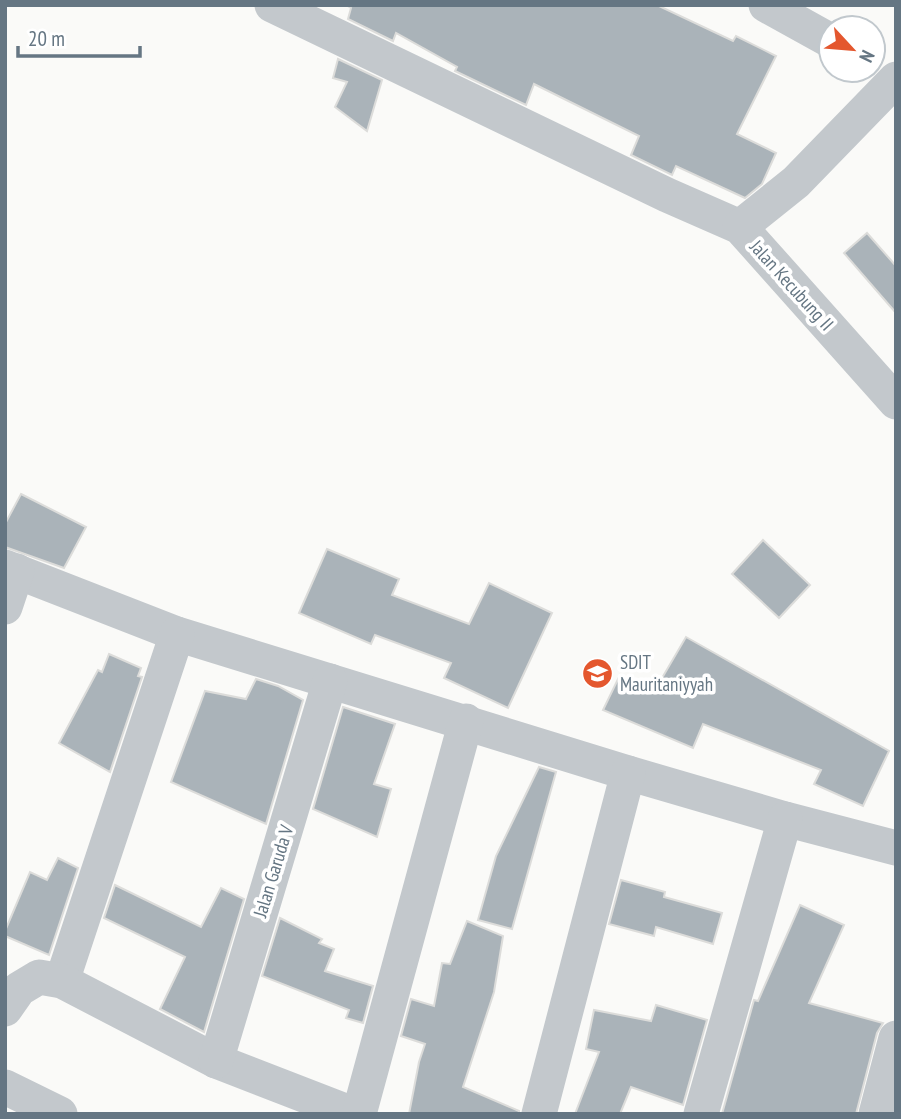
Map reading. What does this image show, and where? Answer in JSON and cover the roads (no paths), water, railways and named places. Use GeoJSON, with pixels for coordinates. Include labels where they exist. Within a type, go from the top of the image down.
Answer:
{"type":"FeatureCollection","features":[{"type":"Feature","properties":{"kind":"street","name":"Jalan Kecubung II"},"geometry":{"type":"LineString","coordinates":[[272,5],[667,195],[740,227],[896,402]]}},
{"type":"Feature","properties":{"kind":"street"},"geometry":{"type":"LineString","coordinates":[[766,5],[817,33]]}},
{"type":"Feature","properties":{"kind":"street"},"geometry":{"type":"LineString","coordinates":[[740,227],[796,182],[896,78]]}},
{"type":"Feature","properties":{"kind":"street"},"geometry":{"type":"LineString","coordinates":[[5,607],[11,569],[177,634],[628,773],[896,848]]}},
{"type":"Feature","properties":{"kind":"street"},"geometry":{"type":"LineString","coordinates":[[62,981],[177,634]]}},
{"type":"Feature","properties":{"kind":"street","name":"Jalan Garuda V"},"geometry":{"type":"LineString","coordinates":[[216,1061],[330,681]]}},
{"type":"Feature","properties":{"kind":"street"},"geometry":{"type":"LineString","coordinates":[[359,1114],[466,721]]}},
{"type":"Feature","properties":{"kind":"street"},"geometry":{"type":"LineString","coordinates":[[539,1114],[628,773]]}},
{"type":"Feature","properties":{"kind":"street"},"geometry":{"type":"LineString","coordinates":[[701,1114],[785,819]]}},
{"type":"Feature","properties":{"kind":"street"},"geometry":{"type":"LineString","coordinates":[[5,1009],[19,989],[39,977],[62,981],[216,1061],[353,1114]]}},
{"type":"Feature","properties":{"kind":"street"},"geometry":{"type":"LineString","coordinates":[[876,1114],[896,1038]]}},
{"type":"Feature","properties":{"kind":"street"},"geometry":{"type":"LineString","coordinates":[[5,1087],[60,1114]]}},
{"type":"Feature","properties":{"kind":"place","name":"SDIT Mauritaniyyah"},"geometry":{"type":"Point","coordinates":[597,673]}}]}
